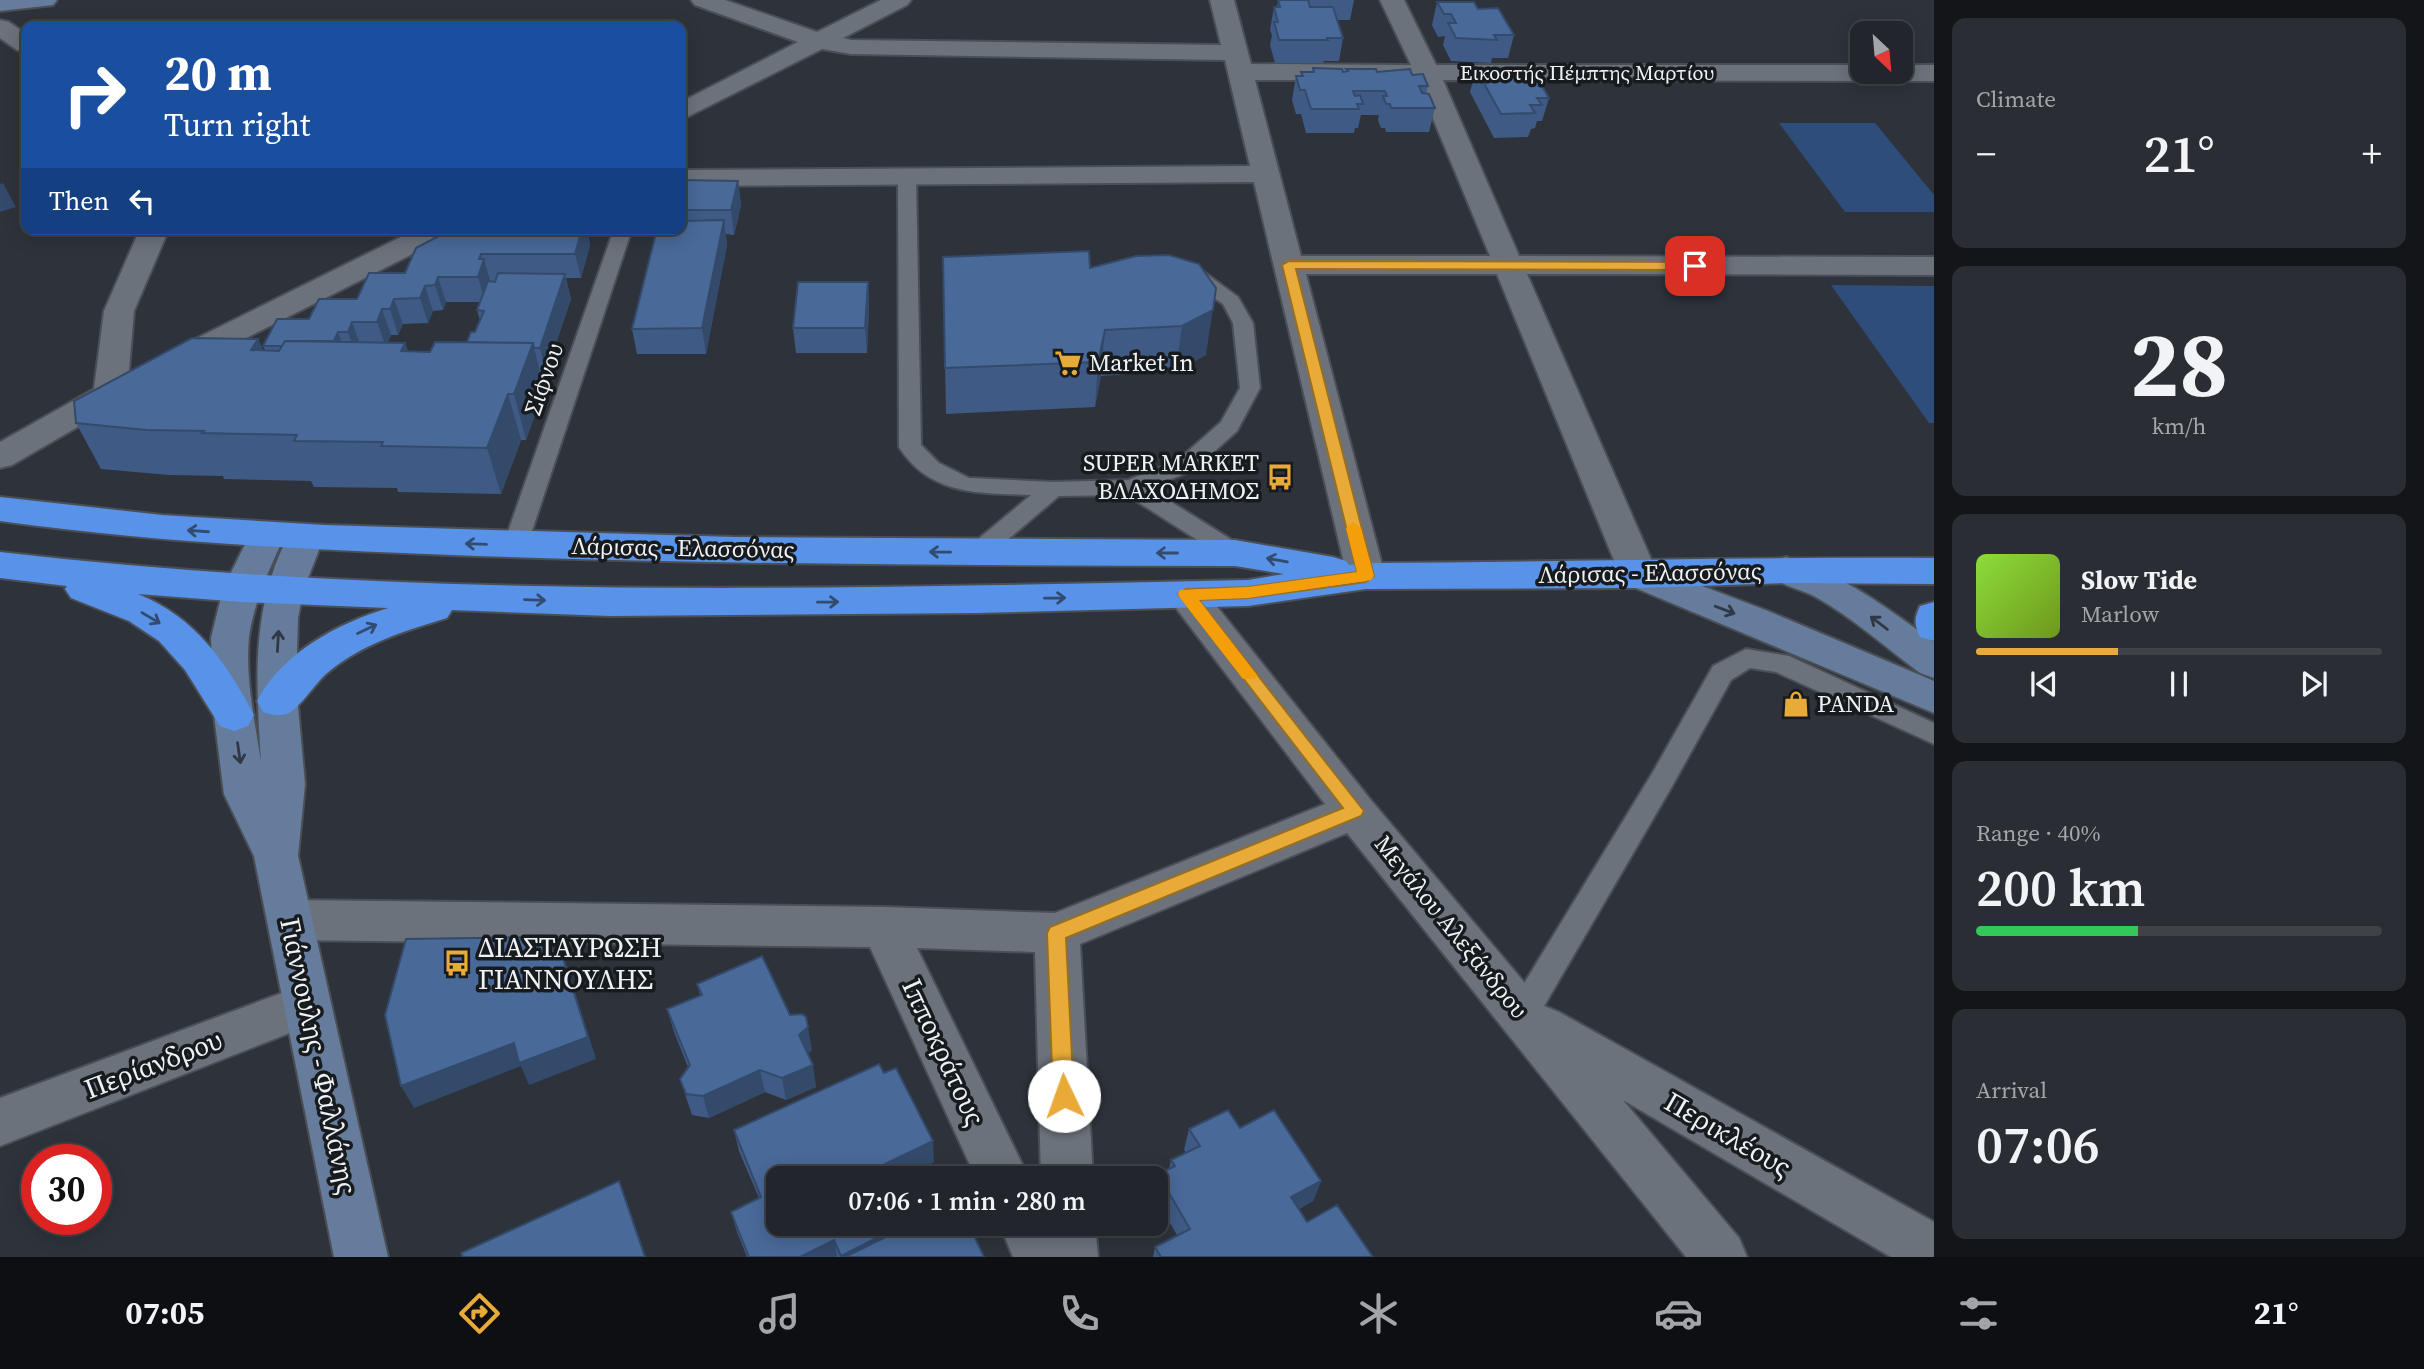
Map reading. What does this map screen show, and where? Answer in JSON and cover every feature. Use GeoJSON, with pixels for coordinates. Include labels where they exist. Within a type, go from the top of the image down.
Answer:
{"type":"FeatureCollection","features":[{"type":"Feature","properties":{"kind":"highway","name":"Λάρισας - Ελασσόνας"},"geometry":{"type":"LineString","coordinates":[[0,509],[153,528],[267,536],[515,546],[1236,553],[1366,576]]}},
{"type":"Feature","properties":{"kind":"highway","name":"Λάρισας - Ελασσόνας"},"geometry":{"type":"LineString","coordinates":[[10,566],[126,580],[242,589],[467,598],[760,603],[1248,593],[1366,576],[1639,575],[1786,570],[1934,571]]}},
{"type":"Feature","properties":{"kind":"highway"},"geometry":{"type":"LineString","coordinates":[[10,566],[122,603],[148,615],[173,632],[234,715]]}},
{"type":"Feature","properties":{"kind":"highway"},"geometry":{"type":"LineString","coordinates":[[277,701],[318,656],[345,640],[384,621],[467,598]]}},
{"type":"Feature","properties":{"kind":"highway"},"geometry":{"type":"LineString","coordinates":[[1934,616],[1934,627]]}},
{"type":"Feature","properties":{"kind":"main road"},"geometry":{"type":"LineString","coordinates":[[0,4],[45,0]]}},
{"type":"Feature","properties":{"kind":"main road","name":"Γιάννουλης - Φαλλάνης"},"geometry":{"type":"LineString","coordinates":[[267,536],[242,589],[230,638],[234,715],[245,794],[276,856],[291,920],[306,1005],[361,1257]]}},
{"type":"Feature","properties":{"kind":"main road","name":"Γιάννουλης - Φαλλάνης"},"geometry":{"type":"LineString","coordinates":[[276,856],[284,784],[277,701],[277,644],[284,591],[306,537]]}},
{"type":"Feature","properties":{"kind":"main road"},"geometry":{"type":"LineString","coordinates":[[1786,570],[1805,576],[1848,599],[1934,663]]}},
{"type":"Feature","properties":{"kind":"main road"},"geometry":{"type":"LineString","coordinates":[[1639,575],[1934,698]]}},
{"type":"Feature","properties":{"kind":"street","name":"Εικοστής Πέμπτης Μαρτίου"},"geometry":{"type":"LineString","coordinates":[[703,0],[818,41],[892,50],[1427,73],[1934,74]]}},
{"type":"Feature","properties":{"kind":"street"},"geometry":{"type":"LineString","coordinates":[[686,109],[899,0]]}},
{"type":"Feature","properties":{"kind":"street"},"geometry":{"type":"LineString","coordinates":[[1222,0],[1366,576]]}},
{"type":"Feature","properties":{"kind":"street"},"geometry":{"type":"LineString","coordinates":[[1392,0],[1427,73],[1639,575]]}},
{"type":"Feature","properties":{"kind":"street"},"geometry":{"type":"LineString","coordinates":[[0,27],[21,42]]}},
{"type":"Feature","properties":{"kind":"street"},"geometry":{"type":"LineString","coordinates":[[686,178],[1266,174]]}},
{"type":"Feature","properties":{"kind":"street"},"geometry":{"type":"LineString","coordinates":[[110,394],[119,311],[153,235]]}},
{"type":"Feature","properties":{"kind":"street"},"geometry":{"type":"LineString","coordinates":[[0,457],[110,394],[428,235]]}},
{"type":"Feature","properties":{"kind":"street"},"geometry":{"type":"LineString","coordinates":[[1289,265],[1934,267]]}},
{"type":"Feature","properties":{"kind":"street","name":"Μεγάλου Αλεξάνδρου"},"geometry":{"type":"LineString","coordinates":[[1186,594],[1355,811],[1720,1257]]}},
{"type":"Feature","properties":{"kind":"street"},"geometry":{"type":"LineString","coordinates":[[291,920],[884,927],[1056,933],[1355,811]]}},
{"type":"Feature","properties":{"kind":"street","name":"Ιπποκράτους"},"geometry":{"type":"LineString","coordinates":[[884,927],[997,1166]]}},
{"type":"Feature","properties":{"kind":"street"},"geometry":{"type":"LineString","coordinates":[[1056,933],[1066,1166]]}},
{"type":"Feature","properties":{"kind":"street","name":"Περίανδρου"},"geometry":{"type":"LineString","coordinates":[[0,1122],[306,1005]]}},
{"type":"Feature","properties":{"kind":"street","name":"Περικλέους"},"geometry":{"type":"LineString","coordinates":[[1522,1015],[1934,1252]]}},
{"type":"Feature","properties":{"kind":"street"},"geometry":{"type":"LineString","coordinates":[[1031,1236],[1041,1257]]}},
{"type":"Feature","properties":{"kind":"street"},"geometry":{"type":"LineString","coordinates":[[1070,1236],[1071,1257]]}},
{"type":"Feature","properties":{"kind":"lane"},"geometry":{"type":"LineString","coordinates":[[907,176],[910,447],[931,468],[965,485],[1053,489],[1131,487],[1186,465],[1228,426],[1250,388],[1244,323],[1231,301],[1193,273],[1168,272]]}},
{"type":"Feature","properties":{"kind":"lane","name":"Σίφνου"},"geometry":{"type":"LineString","coordinates":[[515,546],[621,235]]}},
{"type":"Feature","properties":{"kind":"lane"},"geometry":{"type":"LineString","coordinates":[[1131,487],[1236,553]]}},
{"type":"Feature","properties":{"kind":"lane"},"geometry":{"type":"LineString","coordinates":[[978,552],[1053,489]]}},
{"type":"Feature","properties":{"kind":"lane"},"geometry":{"type":"LineString","coordinates":[[1522,1015],[1662,780],[1721,673],[1746,658],[1780,663],[1934,734]]}},
{"type":"Feature","properties":{"kind":"shaded area"},"geometry":{"type":"Polygon","coordinates":[[[1779,123],[1875,123],[1934,195],[1934,212],[1845,212],[1779,123]]]}},
{"type":"Feature","properties":{"kind":"shaded area"},"geometry":{"type":"Polygon","coordinates":[[[1831,285],[1934,286],[1934,423],[1929,423],[1831,285]]]}},
{"type":"Feature","properties":{"kind":"building"},"geometry":{"type":"Polygon","coordinates":[[[1278,0],[1308,0],[1310,7],[1333,7],[1343,38],[1279,40],[1274,22],[1278,22],[1274,7],[1280,7],[1278,0]]]}},
{"type":"Feature","properties":{"kind":"building"},"geometry":{"type":"Polygon","coordinates":[[[1437,2],[1474,2],[1478,9],[1498,8],[1514,35],[1494,35],[1497,40],[1456,38],[1448,23],[1456,23],[1451,14],[1444,14],[1437,2]]]}},
{"type":"Feature","properties":{"kind":"building"},"geometry":{"type":"Polygon","coordinates":[[[1313,68],[1342,69],[1343,72],[1348,71],[1346,69],[1376,69],[1377,72],[1410,69],[1412,75],[1423,74],[1428,86],[1419,86],[1422,93],[1429,94],[1435,108],[1391,108],[1383,96],[1387,96],[1385,91],[1353,91],[1355,96],[1360,95],[1363,104],[1357,104],[1359,109],[1311,109],[1305,90],[1300,90],[1296,76],[1303,76],[1301,72],[1314,72],[1313,68]]]}},
{"type":"Feature","properties":{"kind":"building"},"geometry":{"type":"Polygon","coordinates":[[[1513,68],[1516,74],[1535,74],[1549,98],[1537,98],[1542,105],[1530,105],[1535,113],[1501,114],[1476,69],[1513,68]]]}},
{"type":"Feature","properties":{"kind":"building"},"geometry":{"type":"Polygon","coordinates":[[[686,180],[738,181],[731,210],[686,210],[686,180]]]}},
{"type":"Feature","properties":{"kind":"building"},"geometry":{"type":"Polygon","coordinates":[[[724,220],[702,328],[632,329],[656,235],[686,235],[686,221],[724,220]]]}},
{"type":"Feature","properties":{"kind":"building"},"geometry":{"type":"Polygon","coordinates":[[[441,235],[580,235],[575,254],[481,254],[479,259],[484,259],[478,277],[438,277],[435,285],[425,286],[420,298],[394,299],[390,309],[382,309],[377,322],[352,322],[348,332],[338,332],[334,341],[285,341],[282,346],[263,346],[277,319],[309,319],[319,299],[357,299],[369,273],[405,273],[416,248],[441,235]]]}},
{"type":"Feature","properties":{"kind":"building"},"geometry":{"type":"Polygon","coordinates":[[[1089,251],[1090,268],[1136,256],[1169,255],[1199,264],[1216,288],[1213,310],[1182,326],[1105,330],[1098,362],[945,368],[943,257],[1089,251]]]}},
{"type":"Feature","properties":{"kind":"building"},"geometry":{"type":"Polygon","coordinates":[[[498,273],[565,274],[540,348],[534,348],[533,343],[467,342],[471,332],[475,332],[484,311],[477,310],[488,281],[495,282],[498,273]]]}},
{"type":"Feature","properties":{"kind":"building"},"geometry":{"type":"Polygon","coordinates":[[[798,282],[868,282],[865,328],[793,328],[798,282]]]}},
{"type":"Feature","properties":{"kind":"building"},"geometry":{"type":"Polygon","coordinates":[[[192,338],[258,339],[251,350],[279,351],[285,341],[405,343],[401,351],[430,352],[435,342],[533,343],[514,394],[508,394],[487,448],[381,446],[383,442],[294,441],[297,435],[146,430],[76,423],[74,401],[192,338]]]}},
{"type":"Feature","properties":{"kind":"building"},"geometry":{"type":"Polygon","coordinates":[[[548,937],[544,959],[561,952],[588,1037],[519,1063],[514,1043],[401,1086],[385,1015],[406,939],[548,937]]]}},
{"type":"Feature","properties":{"kind":"building"},"geometry":{"type":"Polygon","coordinates":[[[762,956],[790,1015],[802,1014],[806,1017],[808,1027],[799,1035],[813,1065],[782,1078],[760,1070],[703,1096],[686,1094],[680,1079],[690,1065],[667,1009],[702,995],[697,984],[762,956]]]}},
{"type":"Feature","properties":{"kind":"building"},"geometry":{"type":"Polygon","coordinates":[[[879,1064],[884,1073],[896,1068],[933,1141],[885,1164],[886,1166],[766,1166],[766,1236],[880,1236],[841,1256],[834,1240],[800,1257],[749,1257],[731,1212],[761,1197],[734,1130],[879,1064]]]}},
{"type":"Feature","properties":{"kind":"building"},"geometry":{"type":"Polygon","coordinates":[[[1228,1110],[1240,1128],[1274,1110],[1321,1181],[1291,1197],[1307,1222],[1337,1205],[1373,1257],[1161,1257],[1155,1247],[1190,1229],[1168,1191],[1168,1169],[1175,1166],[1171,1160],[1200,1146],[1189,1129],[1228,1110]]]}},
{"type":"Feature","properties":{"kind":"building"},"geometry":{"type":"Polygon","coordinates":[[[619,1181],[645,1257],[463,1257],[461,1253],[619,1181]]]}},
{"type":"Feature","properties":{"kind":"building"},"geometry":{"type":"Polygon","coordinates":[[[888,1236],[974,1236],[984,1257],[845,1257],[888,1236]]]}},
{"type":"Feature","properties":{"kind":"slow traffic"},"geometry":{"type":"LineString","coordinates":[[1249,675],[1186,594],[1248,593],[1366,576],[1353,528]]}},
{"type":"Feature","properties":{"kind":"place","name":"Market In"},"geometry":{"type":"Point","coordinates":[1068,363]}},
{"type":"Feature","properties":{"kind":"place","name":"SUPER MARKET ΒΛΑΧΟΔΗΜΟΣ"},"geometry":{"type":"Point","coordinates":[1280,477]}},
{"type":"Feature","properties":{"kind":"place","name":"PANDA"},"geometry":{"type":"Point","coordinates":[1796,704]}},
{"type":"Feature","properties":{"kind":"place","name":"ΔΙΑΣΤΑΥΡΩΣΗ ΓΙΑΝΝΟΥΛΗΣ"},"geometry":{"type":"Point","coordinates":[457,963]}},
{"type":"Feature","properties":{"kind":"route"},"geometry":{"type":"LineString","coordinates":[[1064,1096],[1056,933],[1355,811],[1186,594],[1248,593],[1366,576],[1289,265],[1695,266]]}}]}
